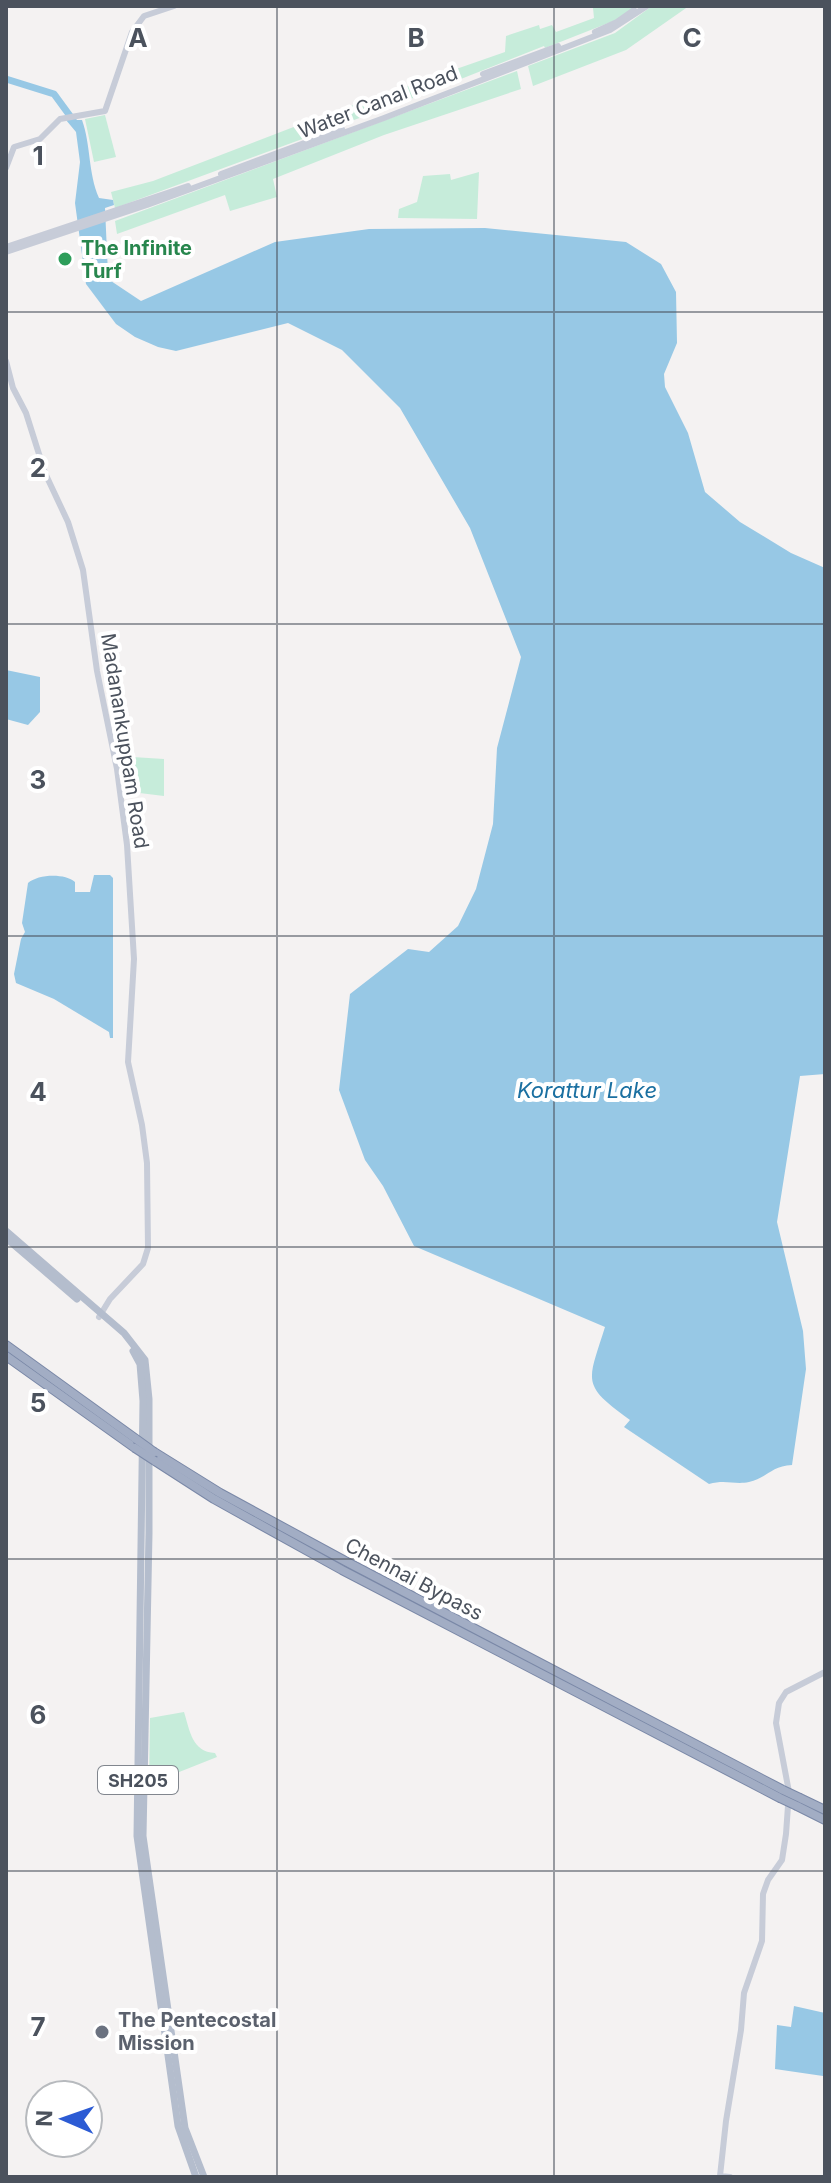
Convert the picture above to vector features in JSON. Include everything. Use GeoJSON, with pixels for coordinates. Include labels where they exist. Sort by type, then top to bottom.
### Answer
{"type":"FeatureCollection","features":[{"type":"Feature","properties":{"kind":"highway","name":"Chennai Bypass"},"geometry":{"type":"LineString","coordinates":[[6,1345],[136,1444]]}},
{"type":"Feature","properties":{"kind":"highway","name":"Chennai Bypass"},"geometry":{"type":"LineString","coordinates":[[6,1356],[155,1457],[798,1802],[825,1820]]}},
{"type":"Feature","properties":{"kind":"highway","name":"Chennai Bypass"},"geometry":{"type":"LineString","coordinates":[[798,1802],[825,1810]]}},
{"type":"Feature","properties":{"kind":"main road"},"geometry":{"type":"LineString","coordinates":[[6,168],[14,147],[40,139],[56,121],[64,117],[103,112],[109,106],[132,32],[144,16],[174,6]]}},
{"type":"Feature","properties":{"kind":"main road","name":"Water Canal Road"},"geometry":{"type":"LineString","coordinates":[[114,214],[384,118],[558,48],[617,22],[640,6]]}},
{"type":"Feature","properties":{"kind":"main road","name":"Water Canal Road"},"geometry":{"type":"LineString","coordinates":[[114,214],[610,30],[647,6]]}},
{"type":"Feature","properties":{"kind":"main road"},"geometry":{"type":"LineString","coordinates":[[6,250],[114,214]]}},
{"type":"Feature","properties":{"kind":"main road","name":"Madanankuppam Road"},"geometry":{"type":"LineString","coordinates":[[6,361],[13,388],[26,413],[45,473],[68,522],[83,570],[127,845],[134,959],[128,1062],[146,1148],[150,1219],[148,1248],[143,1264],[110,1299],[100,1316]]}},
{"type":"Feature","properties":{"kind":"main road"},"geometry":{"type":"LineString","coordinates":[[6,1231],[128,1343],[140,1364],[144,1583]]}},
{"type":"Feature","properties":{"kind":"main road"},"geometry":{"type":"LineString","coordinates":[[6,1238],[62,1282]]}},
{"type":"Feature","properties":{"kind":"main road"},"geometry":{"type":"LineString","coordinates":[[100,1316],[124,1333],[145,1360],[149,1399],[148,1543],[144,1583]]}},
{"type":"Feature","properties":{"kind":"main road","name":"SH205"},"geometry":{"type":"LineString","coordinates":[[144,1583],[137,1836],[178,2126],[196,2177]]}},
{"type":"Feature","properties":{"kind":"main road","name":"SH205"},"geometry":{"type":"LineString","coordinates":[[144,1583],[143,1836],[182,2113],[204,2177]]}},
{"type":"Feature","properties":{"kind":"main road"},"geometry":{"type":"LineString","coordinates":[[730,2176],[720,2176],[744,1993],[762,1941],[763,1894],[768,1880],[782,1860],[789,1792],[776,1723],[779,1703],[786,1692],[825,1672]]}},
{"type":"Feature","properties":{"kind":"green space"},"geometry":{"type":"Polygon","coordinates":[[[636,6],[616,20],[545,48],[115,208],[111,192],[153,181],[330,113],[505,52],[506,36],[539,25],[540,29],[552,25],[556,32],[594,18],[593,8],[636,6]]]}},
{"type":"Feature","properties":{"kind":"green space"},"geometry":{"type":"Polygon","coordinates":[[[652,6],[689,6],[626,50],[533,86],[528,66],[615,33],[652,6]]]}},
{"type":"Feature","properties":{"kind":"green space"},"geometry":{"type":"Polygon","coordinates":[[[517,71],[521,89],[384,135],[273,179],[277,197],[230,211],[225,195],[117,234],[115,221],[517,71]]]}},
{"type":"Feature","properties":{"kind":"green space"},"geometry":{"type":"Polygon","coordinates":[[[105,115],[116,157],[94,162],[85,119],[105,115]]]}},
{"type":"Feature","properties":{"kind":"green space"},"geometry":{"type":"Polygon","coordinates":[[[479,172],[477,219],[398,218],[399,209],[417,202],[423,176],[450,174],[451,180],[479,172]]]}},
{"type":"Feature","properties":{"kind":"green space"},"geometry":{"type":"Polygon","coordinates":[[[117,756],[164,759],[164,796],[123,791],[117,756]]]}},
{"type":"Feature","properties":{"kind":"green space"},"geometry":{"type":"Polygon","coordinates":[[[184,1712],[197,1745],[215,1753],[217,1757],[149,1784],[150,1718],[184,1712]]]}},
{"type":"Feature","properties":{"kind":"water","name":"Korattur Lake"},"geometry":{"type":"Polygon","coordinates":[[[66,120],[82,120],[99,198],[113,200],[114,205],[105,208],[108,274],[111,281],[141,301],[275,242],[369,229],[485,228],[626,242],[661,264],[676,292],[677,343],[664,374],[665,387],[688,433],[705,492],[740,522],[791,553],[825,568],[825,1074],[800,1076],[777,1222],[803,1331],[806,1369],[792,1465],[749,1482],[709,1484],[624,1427],[630,1420],[603,1398],[592,1381],[605,1327],[414,1246],[383,1186],[365,1160],[339,1090],[350,994],[408,949],[429,952],[458,926],[476,889],[493,824],[497,748],[521,657],[470,528],[400,408],[342,350],[288,323],[176,351],[135,337],[116,324],[86,284],[75,203],[80,162],[76,132],[66,120]]]}},
{"type":"Feature","properties":{"kind":"water"},"geometry":{"type":"Polygon","coordinates":[[[6,670],[40,677],[40,712],[28,725],[6,719],[6,670]]]}},
{"type":"Feature","properties":{"kind":"water"},"geometry":{"type":"Polygon","coordinates":[[[94,875],[110,875],[113,878],[113,1038],[110,1038],[109,1032],[54,999],[16,983],[14,974],[25,932],[22,923],[28,883],[45,876],[58,876],[75,882],[75,892],[90,892],[94,875]]]}},
{"type":"Feature","properties":{"kind":"water"},"geometry":{"type":"Polygon","coordinates":[[[794,2006],[825,2013],[823,2076],[775,2069],[777,2025],[791,2027],[794,2006]]]}},
{"type":"Feature","properties":{"kind":"waterway"},"geometry":{"type":"LineString","coordinates":[[6,79],[54,94],[73,120]]}},
{"type":"Feature","properties":{"kind":"place","name":"The Infinite Turf"},"geometry":{"type":"Point","coordinates":[65,259]}},
{"type":"Feature","properties":{"kind":"place","name":"The Pentecostal Mission"},"geometry":{"type":"Point","coordinates":[102,2032]}}]}
